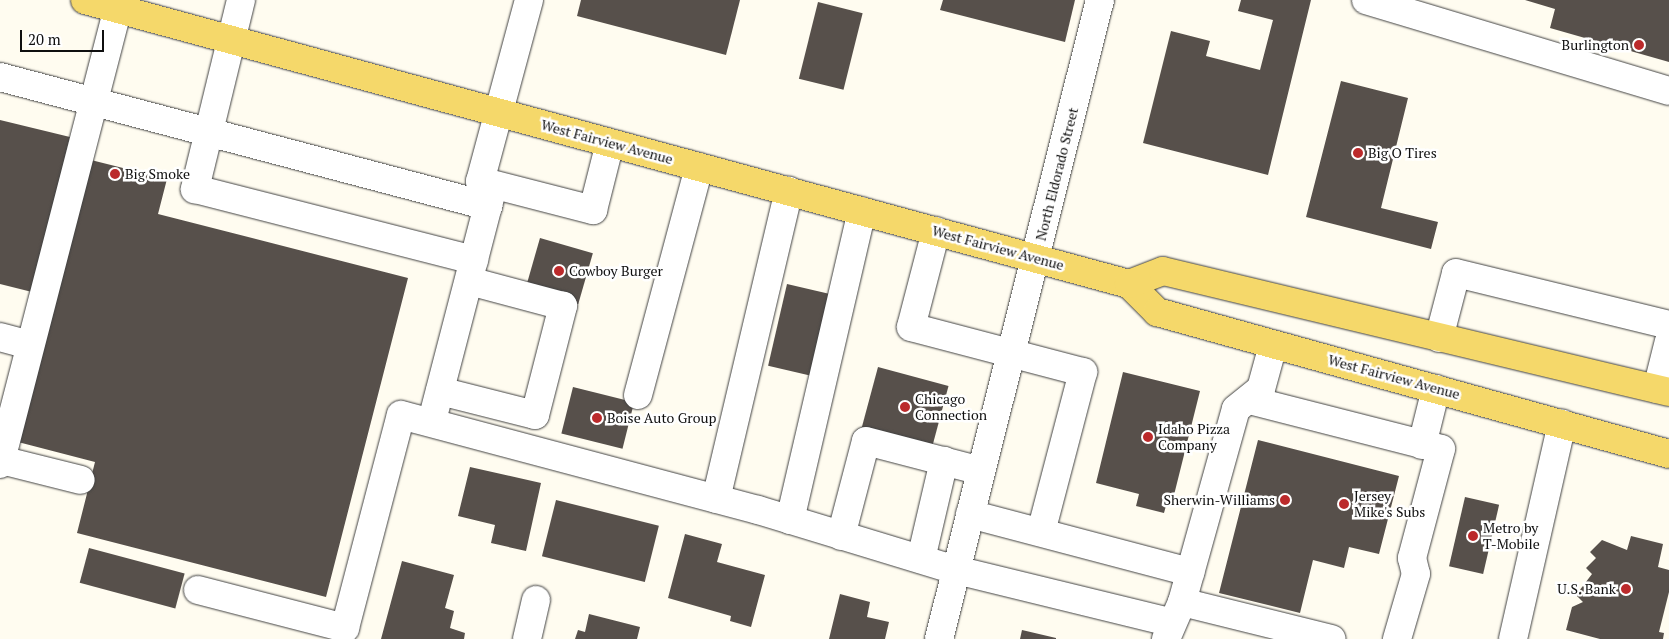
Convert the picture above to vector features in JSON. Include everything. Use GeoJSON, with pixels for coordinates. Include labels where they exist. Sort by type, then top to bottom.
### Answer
{"type":"FeatureCollection","features":[{"type":"Feature","properties":{"kind":"main road","name":"West Fairview Avenue"},"geometry":{"type":"LineString","coordinates":[[85,0],[1129,284],[1157,312],[1669,454]]}},
{"type":"Feature","properties":{"kind":"main road"},"geometry":{"type":"LineString","coordinates":[[1129,284],[1163,271],[1663,391]]}},
{"type":"Feature","properties":{"kind":"street"},"geometry":{"type":"LineString","coordinates":[[241,0],[195,189],[471,271],[562,306],[535,415],[440,391]]}},
{"type":"Feature","properties":{"kind":"street"},"geometry":{"type":"LineString","coordinates":[[491,195],[480,181],[529,0]]}},
{"type":"Feature","properties":{"kind":"street","name":"North Eldorado Street"},"geometry":{"type":"LineString","coordinates":[[939,639],[980,471],[1013,354],[1100,0]]}},
{"type":"Feature","properties":{"kind":"street"},"geometry":{"type":"LineString","coordinates":[[1366,0],[1669,91]]}},
{"type":"Feature","properties":{"kind":"street"},"geometry":{"type":"LineString","coordinates":[[81,480],[1,462],[5,424],[30,345],[118,9]]}},
{"type":"Feature","properties":{"kind":"street"},"geometry":{"type":"LineString","coordinates":[[0,78],[209,132],[491,195],[593,210],[610,143]]}},
{"type":"Feature","properties":{"kind":"street"},"geometry":{"type":"LineString","coordinates":[[638,395],[699,167]]}},
{"type":"Feature","properties":{"kind":"street"},"geometry":{"type":"LineString","coordinates":[[716,499],[789,191]]}},
{"type":"Feature","properties":{"kind":"street"},"geometry":{"type":"LineString","coordinates":[[432,423],[491,195]]}},
{"type":"Feature","properties":{"kind":"street"},"geometry":{"type":"LineString","coordinates":[[790,520],[862,211]]}},
{"type":"Feature","properties":{"kind":"street"},"geometry":{"type":"LineString","coordinates":[[936,231],[911,328],[1083,372],[1041,532]]}},
{"type":"Feature","properties":{"kind":"street"},"geometry":{"type":"LineString","coordinates":[[1439,338],[1456,272],[1669,325]]}},
{"type":"Feature","properties":{"kind":"street"},"geometry":{"type":"LineString","coordinates":[[0,337],[30,345]]}},
{"type":"Feature","properties":{"kind":"street"},"geometry":{"type":"LineString","coordinates":[[1663,391],[1669,341]]}},
{"type":"Feature","properties":{"kind":"street"},"geometry":{"type":"LineString","coordinates":[[1172,621],[1190,572],[1236,409],[1261,389],[1274,345]]}},
{"type":"Feature","properties":{"kind":"street"},"geometry":{"type":"LineString","coordinates":[[1422,445],[1436,388]]}},
{"type":"Feature","properties":{"kind":"street"},"geometry":{"type":"LineString","coordinates":[[1249,400],[1440,450],[1412,558],[1416,574],[1397,639]]}},
{"type":"Feature","properties":{"kind":"street"},"geometry":{"type":"LineString","coordinates":[[198,590],[345,628],[401,415],[716,499],[956,570],[1172,621],[1331,639]]}},
{"type":"Feature","properties":{"kind":"street"},"geometry":{"type":"LineString","coordinates":[[1513,639],[1562,423]]}},
{"type":"Feature","properties":{"kind":"street"},"geometry":{"type":"LineString","coordinates":[[841,536],[866,441],[980,471]]}},
{"type":"Feature","properties":{"kind":"street"},"geometry":{"type":"LineString","coordinates":[[921,559],[944,461]]}},
{"type":"Feature","properties":{"kind":"street"},"geometry":{"type":"LineString","coordinates":[[970,514],[1190,572]]}},
{"type":"Feature","properties":{"kind":"street"},"geometry":{"type":"LineString","coordinates":[[527,639],[536,600]]}},
{"type":"Feature","properties":{"kind":"building"},"geometry":{"type":"Polygon","coordinates":[[[581,0],[740,0],[726,55],[577,16],[581,0]]]}},
{"type":"Feature","properties":{"kind":"building"},"geometry":{"type":"Polygon","coordinates":[[[943,0],[1075,0],[1065,42],[940,10],[943,0]]]}},
{"type":"Feature","properties":{"kind":"building"},"geometry":{"type":"Polygon","coordinates":[[[1241,0],[1311,0],[1268,175],[1143,143],[1171,31],[1210,41],[1206,56],[1260,70],[1273,20],[1238,11],[1241,0]]]}},
{"type":"Feature","properties":{"kind":"building","name":"Burlington"},"geometry":{"type":"Polygon","coordinates":[[[1525,0],[1669,0],[1669,62],[1550,28],[1555,9],[1525,0]]]}},
{"type":"Feature","properties":{"kind":"building"},"geometry":{"type":"Polygon","coordinates":[[[818,2],[863,13],[844,90],[799,79],[818,2]]]}},
{"type":"Feature","properties":{"kind":"building","name":"Big O Tires"},"geometry":{"type":"Polygon","coordinates":[[[1341,81],[1408,98],[1381,208],[1438,222],[1431,249],[1306,217],[1341,81]]]}},
{"type":"Feature","properties":{"kind":"building"},"geometry":{"type":"Polygon","coordinates":[[[0,120],[70,137],[32,292],[0,284],[0,120]]]}},
{"type":"Feature","properties":{"kind":"building"},"geometry":{"type":"Polygon","coordinates":[[[91,160],[167,179],[158,214],[408,278],[326,597],[77,533],[95,462],[18,442],[91,160]]]}},
{"type":"Feature","properties":{"kind":"building","name":"Cowboy Burger"},"geometry":{"type":"Polygon","coordinates":[[[540,238],[593,253],[578,304],[525,289],[540,238]]]}},
{"type":"Feature","properties":{"kind":"building"},"geometry":{"type":"Polygon","coordinates":[[[787,284],[830,294],[811,376],[768,366],[787,284]]]}},
{"type":"Feature","properties":{"kind":"building","name":"Chicago Connection"},"geometry":{"type":"Polygon","coordinates":[[[878,367],[949,386],[932,447],[862,428],[878,367]]]}},
{"type":"Feature","properties":{"kind":"building","name":"Idaho Pizza Company"},"geometry":{"type":"Polygon","coordinates":[[[1123,372],[1200,391],[1172,503],[1167,502],[1164,513],[1136,506],[1139,494],[1096,483],[1123,372]]]}},
{"type":"Feature","properties":{"kind":"building","name":"Boise Auto Group"},"geometry":{"type":"Polygon","coordinates":[[[573,387],[634,402],[623,449],[561,434],[573,387]]]}},
{"type":"Feature","properties":{"kind":"building"},"geometry":{"type":"Polygon","coordinates":[[[1258,440],[1399,476],[1379,554],[1349,547],[1344,568],[1313,560],[1300,613],[1219,593],[1258,440]]]}},
{"type":"Feature","properties":{"kind":"building"},"geometry":{"type":"Polygon","coordinates":[[[470,467],[541,483],[526,551],[491,543],[495,525],[458,516],[470,467]]]}},
{"type":"Feature","properties":{"kind":"building","name":"Metro by T-Mobile"},"geometry":{"type":"Polygon","coordinates":[[[1465,497],[1499,505],[1483,574],[1449,566],[1465,497]]]}},
{"type":"Feature","properties":{"kind":"building"},"geometry":{"type":"Polygon","coordinates":[[[556,500],[659,526],[645,582],[542,556],[556,500]]]}},
{"type":"Feature","properties":{"kind":"building"},"geometry":{"type":"Polygon","coordinates":[[[685,534],[722,544],[717,562],[765,575],[751,627],[730,621],[731,616],[668,598],[685,534]]]}},
{"type":"Feature","properties":{"kind":"building","name":"U.S. Bank"},"geometry":{"type":"Polygon","coordinates":[[[1631,536],[1663,544],[1658,567],[1669,570],[1669,592],[1659,632],[1664,633],[1663,639],[1600,639],[1566,630],[1572,607],[1583,602],[1576,595],[1592,574],[1586,568],[1596,558],[1590,552],[1602,540],[1627,550],[1631,536]]]}},
{"type":"Feature","properties":{"kind":"building"},"geometry":{"type":"Polygon","coordinates":[[[89,548],[185,574],[175,608],[80,583],[89,548]]]}},
{"type":"Feature","properties":{"kind":"building"},"geometry":{"type":"Polygon","coordinates":[[[402,561],[454,575],[445,608],[454,611],[450,628],[465,633],[464,639],[381,639],[402,561]]]}},
{"type":"Feature","properties":{"kind":"building"},"geometry":{"type":"Polygon","coordinates":[[[840,594],[870,602],[867,617],[889,622],[885,639],[829,639],[840,594]]]}},
{"type":"Feature","properties":{"kind":"building"},"geometry":{"type":"Polygon","coordinates":[[[589,614],[640,627],[637,639],[575,639],[578,630],[585,632],[589,614]]]}},
{"type":"Feature","properties":{"kind":"building"},"geometry":{"type":"Polygon","coordinates":[[[1022,630],[1056,638],[1056,639],[1020,639],[1022,630]]]}},
{"type":"Feature","properties":{"kind":"place","name":"Burlington"},"geometry":{"type":"Point","coordinates":[1639,45]}},
{"type":"Feature","properties":{"kind":"place","name":"Big O Tires"},"geometry":{"type":"Point","coordinates":[1358,153]}},
{"type":"Feature","properties":{"kind":"place","name":"Big Smoke"},"geometry":{"type":"Point","coordinates":[115,174]}},
{"type":"Feature","properties":{"kind":"place","name":"Cowboy Burger"},"geometry":{"type":"Point","coordinates":[559,271]}},
{"type":"Feature","properties":{"kind":"place","name":"Chicago Connection"},"geometry":{"type":"Point","coordinates":[905,407]}},
{"type":"Feature","properties":{"kind":"place","name":"Boise Auto Group"},"geometry":{"type":"Point","coordinates":[597,418]}},
{"type":"Feature","properties":{"kind":"place","name":"Idaho Pizza Company"},"geometry":{"type":"Point","coordinates":[1148,437]}},
{"type":"Feature","properties":{"kind":"place","name":"Sherwin-Williams"},"geometry":{"type":"Point","coordinates":[1285,500]}},
{"type":"Feature","properties":{"kind":"place","name":"Jersey Mike's Subs"},"geometry":{"type":"Point","coordinates":[1344,504]}},
{"type":"Feature","properties":{"kind":"place","name":"Metro by T-Mobile"},"geometry":{"type":"Point","coordinates":[1473,536]}},
{"type":"Feature","properties":{"kind":"place","name":"U.S. Bank"},"geometry":{"type":"Point","coordinates":[1626,589]}}]}
